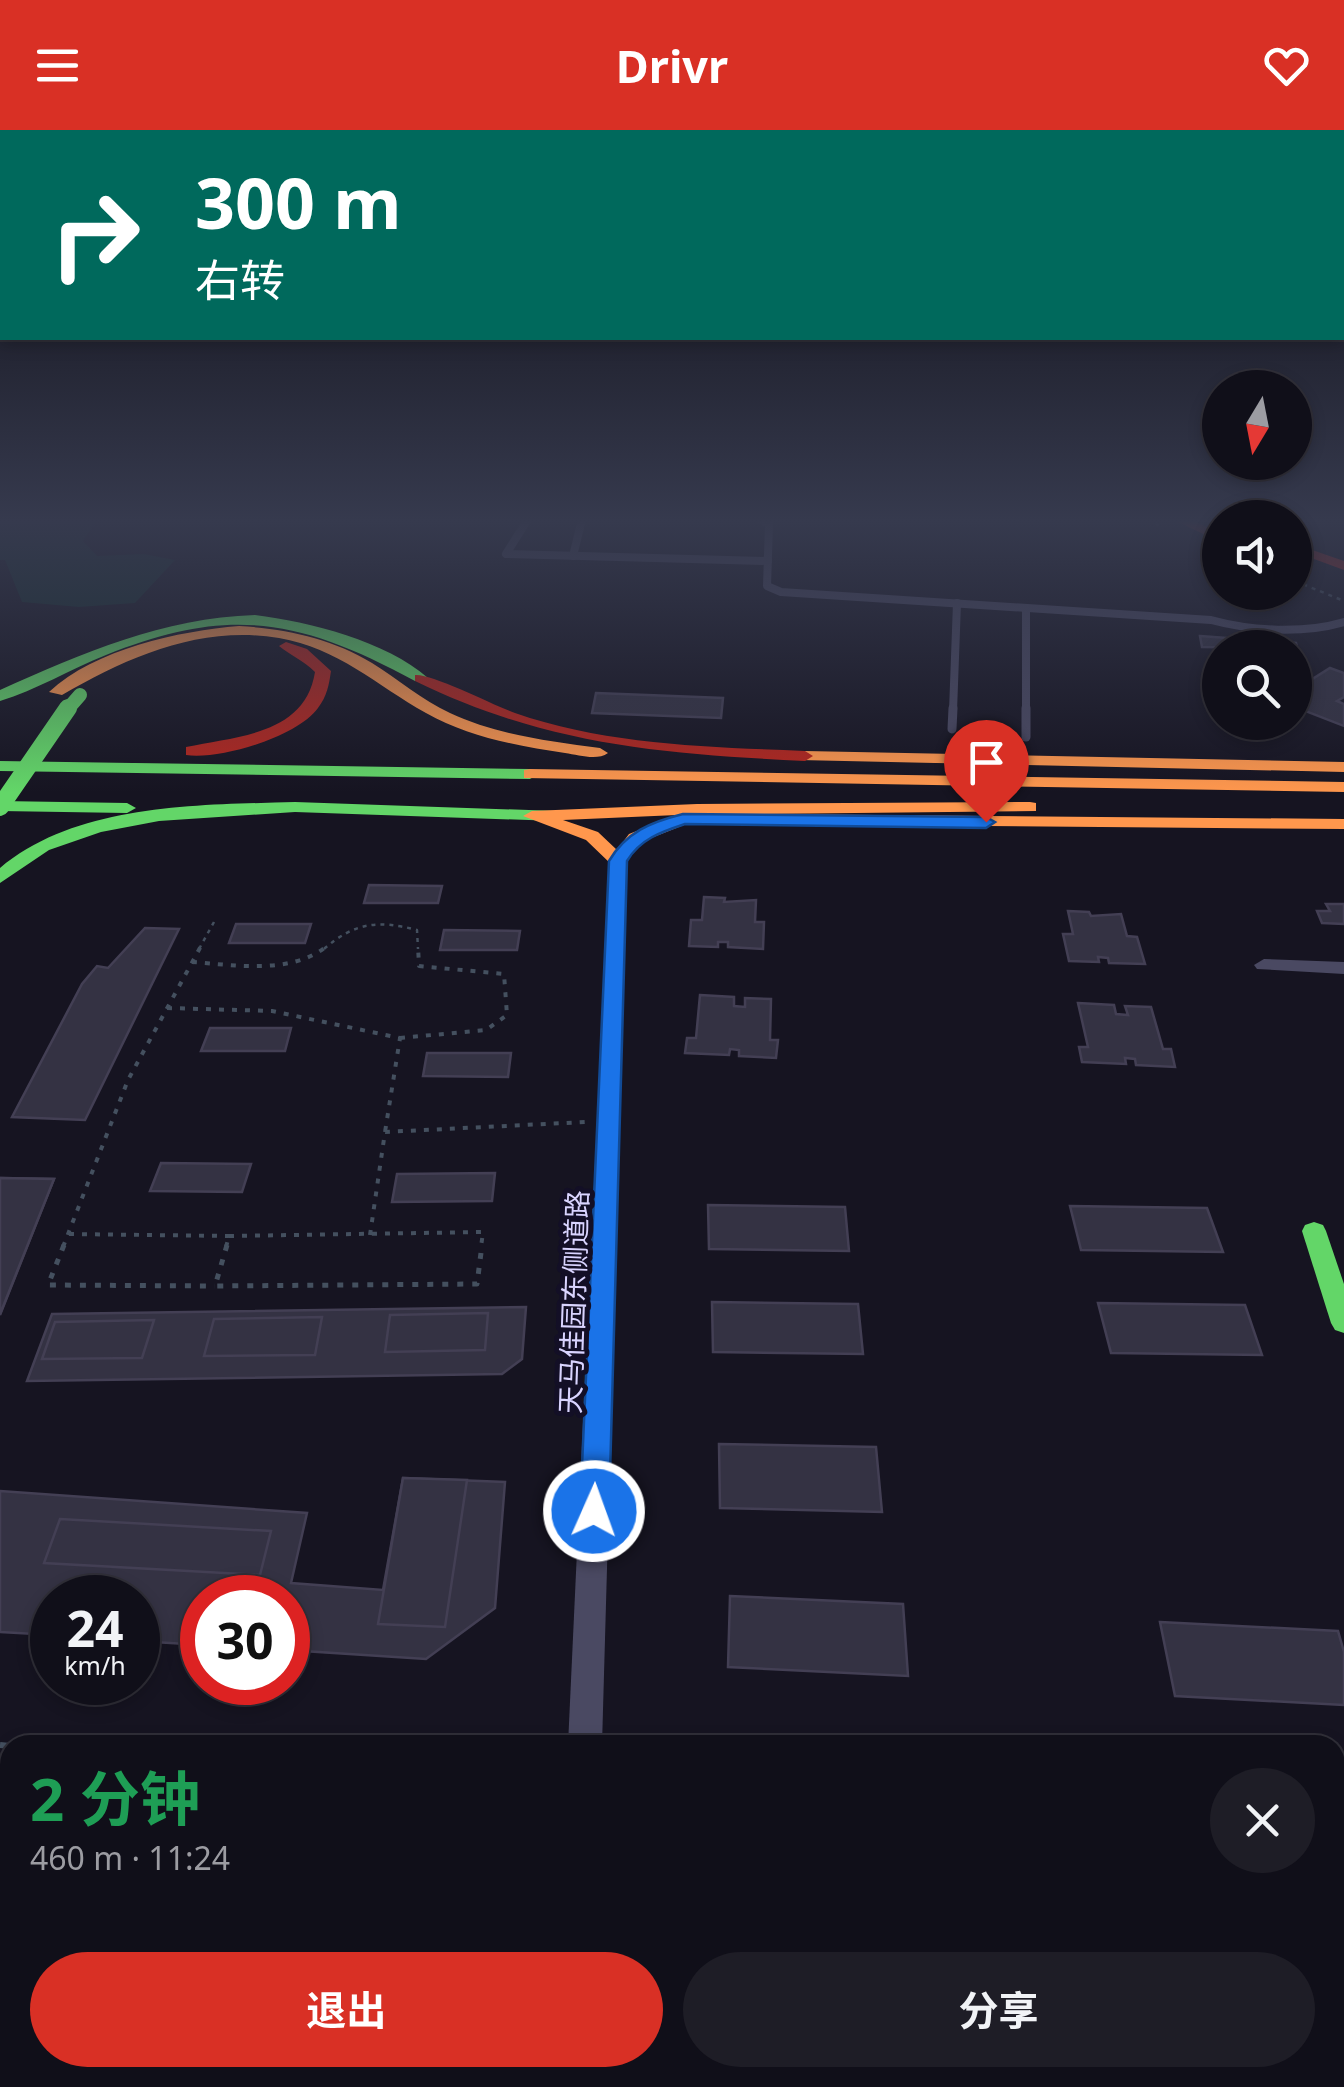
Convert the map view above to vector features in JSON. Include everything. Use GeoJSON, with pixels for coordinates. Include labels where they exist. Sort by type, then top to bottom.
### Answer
{"type":"FeatureCollection","features":[{"type":"Feature","properties":{"kind":"main road"},"geometry":{"type":"LineString","coordinates":[[0,696],[91,651],[148,632],[219,622],[301,622],[341,637],[477,710],[546,730],[632,745],[771,755]]}},
{"type":"Feature","properties":{"kind":"main road"},"geometry":{"type":"LineString","coordinates":[[0,766],[31,723],[69,694],[96,664],[168,637],[223,630],[281,633],[354,659],[444,716],[544,746],[716,766],[859,792],[913,822],[1344,824]]}},
{"type":"Feature","properties":{"kind":"main road"},"geometry":{"type":"LineString","coordinates":[[0,753],[151,754],[242,742],[282,728],[313,708],[325,679],[319,665],[288,647],[224,640],[178,646],[137,660],[69,694],[55,723],[0,807]]}},
{"type":"Feature","properties":{"kind":"main road"},"geometry":{"type":"LineString","coordinates":[[612,755],[1344,767]]}},
{"type":"Feature","properties":{"kind":"main road"},"geometry":{"type":"LineString","coordinates":[[0,766],[1344,804]]}},
{"type":"Feature","properties":{"kind":"main road"},"geometry":{"type":"LineString","coordinates":[[532,816],[584,828],[608,846],[618,861],[636,838],[690,814],[859,792],[923,778],[1344,787]]}},
{"type":"Feature","properties":{"kind":"main road"},"geometry":{"type":"LineString","coordinates":[[0,785],[859,792]]}},
{"type":"Feature","properties":{"kind":"main road"},"geometry":{"type":"LineString","coordinates":[[0,807],[532,816],[1344,804]]}},
{"type":"Feature","properties":{"kind":"main road"},"geometry":{"type":"LineString","coordinates":[[0,877],[34,850],[72,834],[114,823],[188,814],[326,810]]}},
{"type":"Feature","properties":{"kind":"main road"},"geometry":{"type":"LineString","coordinates":[[1314,1231],[1344,1324]]}},
{"type":"Feature","properties":{"kind":"street","name":"天马佳园东侧道路"},"geometry":{"type":"LineString","coordinates":[[586,1735],[618,861]]}},
{"type":"Feature","properties":{"kind":"street"},"geometry":{"type":"LineString","coordinates":[[1264,965],[1344,968]]}},
{"type":"Feature","properties":{"kind":"lane"},"geometry":{"type":"LineString","coordinates":[[952,730],[957,610]]}},
{"type":"Feature","properties":{"kind":"lane"},"geometry":{"type":"LineString","coordinates":[[1026,610],[1026,737]]}},
{"type":"Feature","properties":{"kind":"lane"},"geometry":{"type":"LineString","coordinates":[[1062,610],[1211,620],[1244,628],[1327,630],[1344,622]]}},
{"type":"Feature","properties":{"kind":"path"},"geometry":{"type":"LineString","coordinates":[[70,1234],[484,1232],[477,1284],[48,1285],[128,1080],[214,922]]}},
{"type":"Feature","properties":{"kind":"path"},"geometry":{"type":"LineString","coordinates":[[168,1008],[272,1011],[400,1038],[486,1030],[507,1015],[509,992],[504,974],[419,966],[417,930],[394,924],[366,923],[344,932],[323,952],[285,964],[192,962]]}},
{"type":"Feature","properties":{"kind":"path"},"geometry":{"type":"LineString","coordinates":[[370,1235],[400,1038]]}},
{"type":"Feature","properties":{"kind":"path"},"geometry":{"type":"LineString","coordinates":[[385,1132],[610,1121]]}},
{"type":"Feature","properties":{"kind":"path"},"geometry":{"type":"LineString","coordinates":[[215,1286],[229,1236]]}},
{"type":"Feature","properties":{"kind":"building"},"geometry":{"type":"Polygon","coordinates":[[[1330,668],[1344,673],[1344,697],[1337,701],[1344,704],[1344,726],[1312,714],[1312,679],[1330,668]]]}},
{"type":"Feature","properties":{"kind":"building"},"geometry":{"type":"Polygon","coordinates":[[[596,693],[723,698],[721,718],[592,713],[596,693]]]}},
{"type":"Feature","properties":{"kind":"building"},"geometry":{"type":"Polygon","coordinates":[[[369,885],[442,886],[438,903],[364,903],[369,885]]]}},
{"type":"Feature","properties":{"kind":"building"},"geometry":{"type":"Polygon","coordinates":[[[704,897],[725,898],[724,902],[756,900],[755,922],[764,922],[763,949],[728,947],[728,942],[718,942],[718,947],[689,946],[691,920],[702,920],[704,897]]]}},
{"type":"Feature","properties":{"kind":"building"},"geometry":{"type":"Polygon","coordinates":[[[1326,904],[1344,904],[1344,924],[1322,923],[1317,911],[1330,911],[1326,904]]]}},
{"type":"Feature","properties":{"kind":"building"},"geometry":{"type":"Polygon","coordinates":[[[1068,911],[1089,912],[1091,916],[1121,914],[1127,936],[1137,937],[1145,964],[1109,963],[1108,958],[1098,957],[1099,962],[1069,961],[1063,934],[1073,934],[1068,911]]]}},
{"type":"Feature","properties":{"kind":"building"},"geometry":{"type":"Polygon","coordinates":[[[236,924],[311,924],[305,943],[229,943],[236,924]]]}},
{"type":"Feature","properties":{"kind":"building"},"geometry":{"type":"Polygon","coordinates":[[[145,928],[179,929],[85,1120],[12,1117],[82,984],[97,966],[108,968],[145,928]]]}},
{"type":"Feature","properties":{"kind":"building"},"geometry":{"type":"Polygon","coordinates":[[[444,930],[520,931],[517,950],[440,950],[444,930]]]}},
{"type":"Feature","properties":{"kind":"building"},"geometry":{"type":"Polygon","coordinates":[[[700,995],[734,997],[734,1006],[745,1007],[745,998],[771,999],[770,1040],[778,1040],[776,1058],[739,1056],[739,1050],[730,1049],[729,1055],[685,1053],[687,1038],[696,1038],[700,995]]]}},
{"type":"Feature","properties":{"kind":"building"},"geometry":{"type":"Polygon","coordinates":[[[1078,1003],[1114,1005],[1116,1014],[1128,1015],[1125,1006],[1151,1007],[1163,1049],[1171,1049],[1175,1067],[1136,1065],[1135,1059],[1125,1058],[1126,1064],[1082,1062],[1079,1047],[1088,1047],[1078,1003]]]}},
{"type":"Feature","properties":{"kind":"building"},"geometry":{"type":"Polygon","coordinates":[[[210,1028],[291,1028],[285,1051],[201,1051],[210,1028]]]}},
{"type":"Feature","properties":{"kind":"building"},"geometry":{"type":"Polygon","coordinates":[[[427,1053],[511,1053],[508,1077],[423,1076],[427,1053]]]}},
{"type":"Feature","properties":{"kind":"building"},"geometry":{"type":"Polygon","coordinates":[[[161,1163],[251,1164],[242,1192],[150,1191],[161,1163]]]}},
{"type":"Feature","properties":{"kind":"building"},"geometry":{"type":"Polygon","coordinates":[[[495,1173],[492,1201],[392,1202],[397,1174],[495,1173]]]}},
{"type":"Feature","properties":{"kind":"building"},"geometry":{"type":"Polygon","coordinates":[[[0,1178],[54,1179],[0,1315],[0,1178]]]}},
{"type":"Feature","properties":{"kind":"building"},"geometry":{"type":"Polygon","coordinates":[[[0,1178],[54,1179],[0,1314],[0,1178]]]}},
{"type":"Feature","properties":{"kind":"building"},"geometry":{"type":"Polygon","coordinates":[[[708,1205],[845,1207],[849,1251],[709,1249],[708,1205]]]}},
{"type":"Feature","properties":{"kind":"building"},"geometry":{"type":"Polygon","coordinates":[[[1070,1206],[1207,1208],[1223,1252],[1081,1250],[1070,1206]]]}},
{"type":"Feature","properties":{"kind":"building"},"geometry":{"type":"Polygon","coordinates":[[[712,1302],[858,1304],[863,1354],[713,1352],[712,1302]]]}},
{"type":"Feature","properties":{"kind":"building"},"geometry":{"type":"Polygon","coordinates":[[[1098,1303],[1245,1305],[1262,1355],[1111,1353],[1098,1303]]]}},
{"type":"Feature","properties":{"kind":"building"},"geometry":{"type":"Polygon","coordinates":[[[526,1307],[522,1359],[502,1374],[27,1381],[52,1314],[526,1307]]]}},
{"type":"Feature","properties":{"kind":"building"},"geometry":{"type":"Polygon","coordinates":[[[488,1313],[485,1350],[385,1352],[390,1315],[488,1313]]]}},
{"type":"Feature","properties":{"kind":"building"},"geometry":{"type":"Polygon","coordinates":[[[322,1317],[315,1355],[204,1356],[214,1319],[322,1317]]]}},
{"type":"Feature","properties":{"kind":"building"},"geometry":{"type":"Polygon","coordinates":[[[154,1320],[142,1358],[42,1359],[55,1322],[154,1320]]]}},
{"type":"Feature","properties":{"kind":"building"},"geometry":{"type":"Polygon","coordinates":[[[719,1444],[876,1447],[882,1512],[720,1508],[719,1444]]]}},
{"type":"Feature","properties":{"kind":"building"},"geometry":{"type":"Polygon","coordinates":[[[403,1478],[505,1482],[495,1608],[426,1659],[310,1651],[310,1584],[383,1590],[403,1478]]]}},
{"type":"Feature","properties":{"kind":"building"},"geometry":{"type":"Polygon","coordinates":[[[403,1478],[467,1480],[445,1627],[378,1624],[403,1478]]]}},
{"type":"Feature","properties":{"kind":"building"},"geometry":{"type":"Polygon","coordinates":[[[0,1491],[307,1513],[293,1575],[180,1575],[180,1644],[160,1642],[160,1575],[30,1575],[30,1634],[0,1632],[0,1491]]]}},
{"type":"Feature","properties":{"kind":"building"},"geometry":{"type":"Polygon","coordinates":[[[60,1519],[271,1531],[260,1575],[44,1563],[60,1519]]]}},
{"type":"Feature","properties":{"kind":"building"},"geometry":{"type":"Polygon","coordinates":[[[730,1596],[903,1604],[908,1676],[728,1667],[730,1596]]]}},
{"type":"Feature","properties":{"kind":"building"},"geometry":{"type":"Polygon","coordinates":[[[1160,1622],[1338,1631],[1344,1652],[1344,1705],[1175,1696],[1160,1622]]]}},
{"type":"Feature","properties":{"kind":"traffic: fast"},"geometry":{"type":"LineString","coordinates":[[0,696],[142,637],[217,620],[255,619],[310,628],[359,646],[420,678]]}},
{"type":"Feature","properties":{"kind":"traffic: fast"},"geometry":{"type":"LineString","coordinates":[[0,807],[55,723],[80,695]]}},
{"type":"Feature","properties":{"kind":"traffic: fast"},"geometry":{"type":"LineString","coordinates":[[0,766],[530,774]]}},
{"type":"Feature","properties":{"kind":"traffic: fast"},"geometry":{"type":"LineString","coordinates":[[0,806],[127,808]]}},
{"type":"Feature","properties":{"kind":"traffic: fast"},"geometry":{"type":"LineString","coordinates":[[0,877],[43,846],[97,828],[159,816],[295,807],[557,816]]}},
{"type":"Feature","properties":{"kind":"traffic: fast"},"geometry":{"type":"LineString","coordinates":[[1314,1231],[1344,1323]]}},
{"type":"Feature","properties":{"kind":"traffic: slow"},"geometry":{"type":"LineString","coordinates":[[57,692],[127,655],[164,642],[201,634],[277,633],[315,642],[353,658],[420,703],[463,724],[520,740],[600,753]]}},
{"type":"Feature","properties":{"kind":"traffic: slow"},"geometry":{"type":"LineString","coordinates":[[805,756],[1344,767]]}},
{"type":"Feature","properties":{"kind":"traffic: slow"},"geometry":{"type":"LineString","coordinates":[[530,774],[1344,787]]}},
{"type":"Feature","properties":{"kind":"traffic: slow"},"geometry":{"type":"LineString","coordinates":[[532,816],[697,809],[1030,807]]}},
{"type":"Feature","properties":{"kind":"traffic: slow"},"geometry":{"type":"LineString","coordinates":[[537,817],[592,836],[618,861],[635,838],[683,819]]}},
{"type":"Feature","properties":{"kind":"traffic: slow"},"geometry":{"type":"LineString","coordinates":[[733,819],[1344,824]]}},
{"type":"Feature","properties":{"kind":"traffic: jam"},"geometry":{"type":"LineString","coordinates":[[192,751],[255,739],[295,721],[310,708],[320,692],[323,671],[302,652],[286,646]]}},
{"type":"Feature","properties":{"kind":"traffic: jam"},"geometry":{"type":"LineString","coordinates":[[420,678],[513,718],[560,731],[655,746],[805,756]]}},
{"type":"Feature","properties":{"kind":"route"},"geometry":{"type":"LineString","coordinates":[[594,1511],[618,861],[626,846],[648,830],[683,819],[986,822]]}}]}
